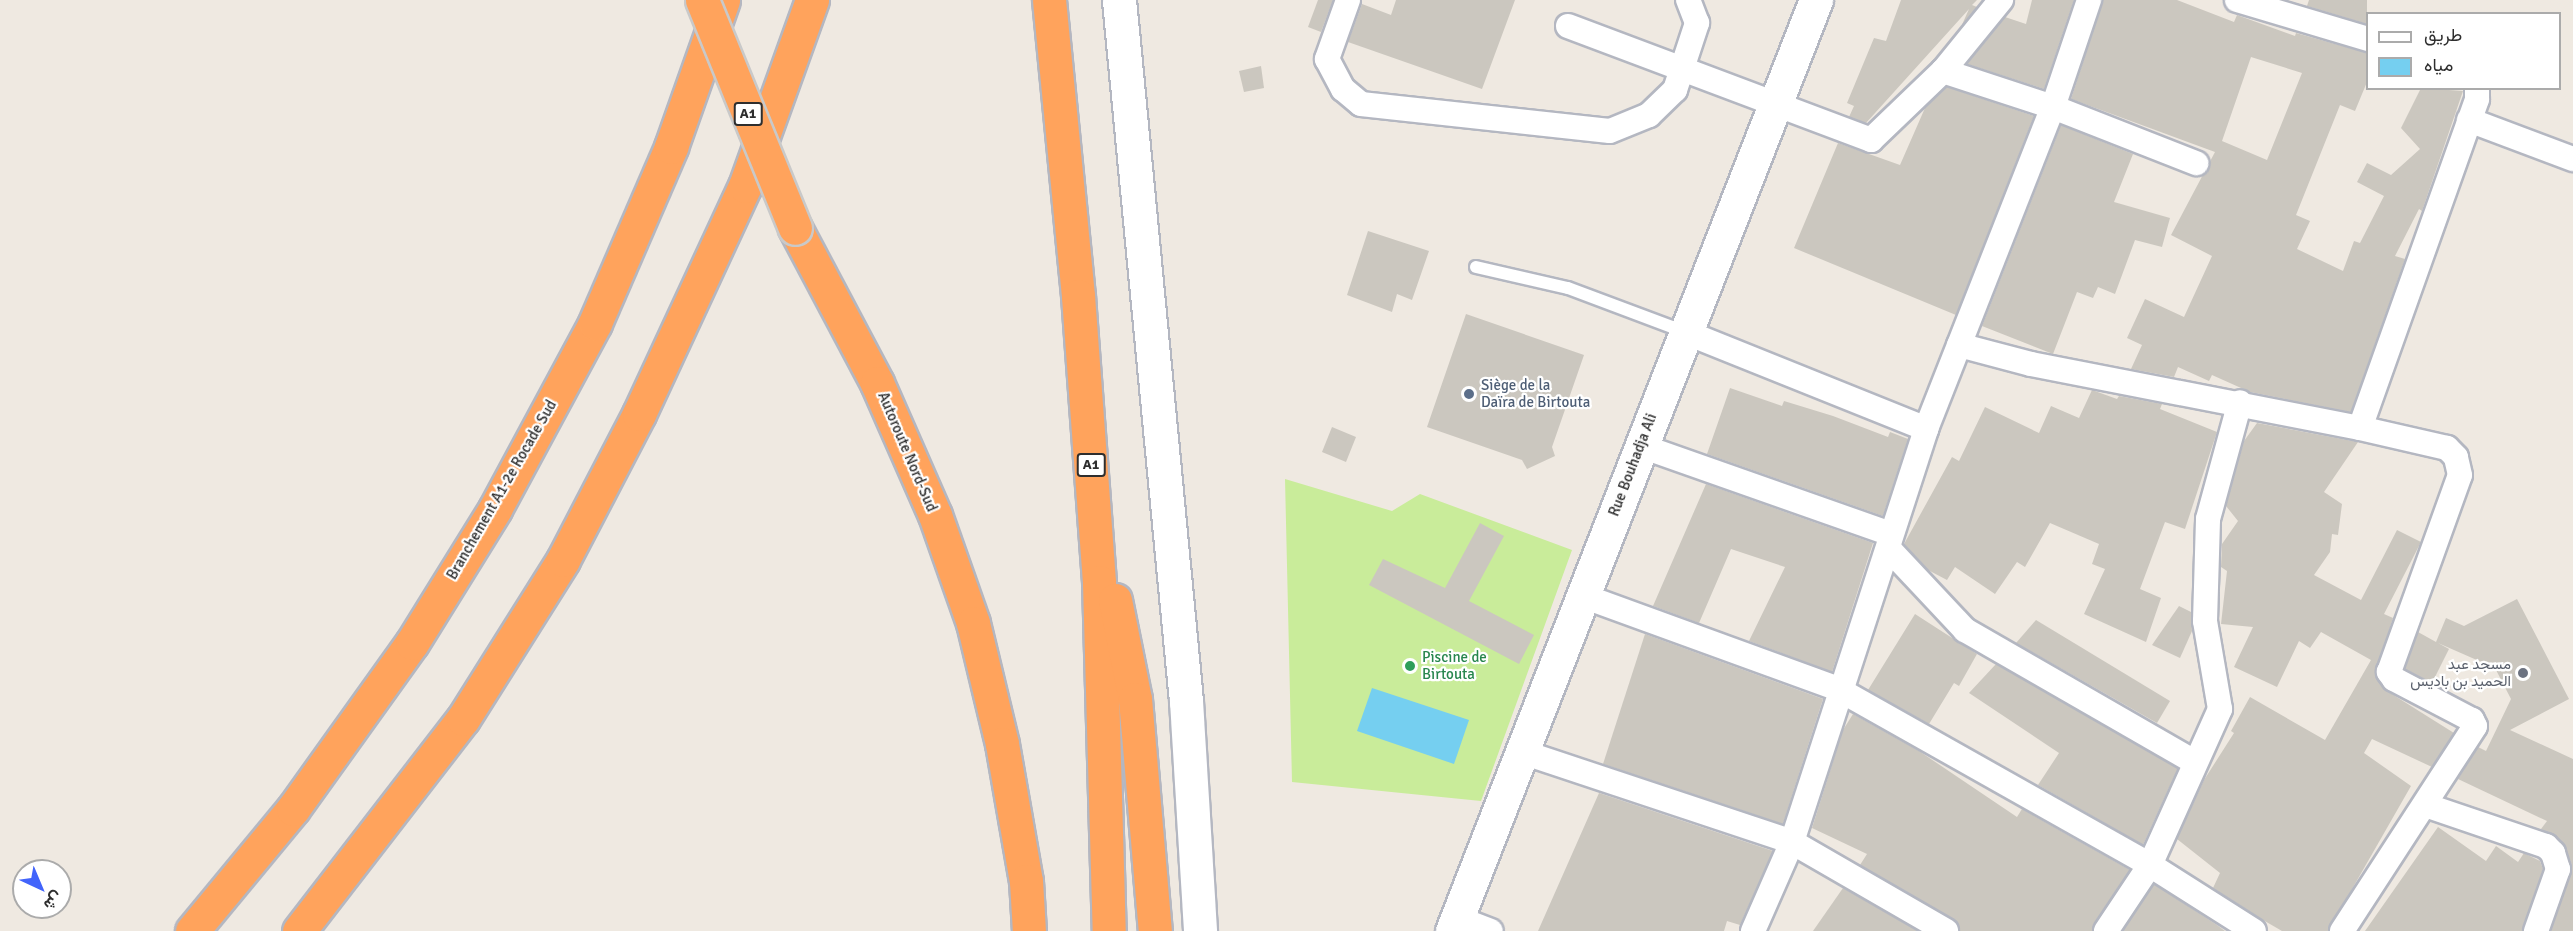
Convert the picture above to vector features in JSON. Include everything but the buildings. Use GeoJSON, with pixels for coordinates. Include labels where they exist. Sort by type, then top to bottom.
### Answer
{"type":"FeatureCollection","features":[{"type":"Feature","properties":{"kind":"highway","name":"Autoroute Nord-Sud"},"geometry":{"type":"LineString","coordinates":[[702,0],[795,228],[877,382],[935,515],[973,623],[1002,744],[1026,881],[1029,931]]}},
{"type":"Feature","properties":{"kind":"highway","name":"Branchement A1-2e Rocade Sud"},"geometry":{"type":"LineString","coordinates":[[192,931],[293,809],[412,643],[495,509],[596,323],[671,147],[723,0]]}},
{"type":"Feature","properties":{"kind":"highway"},"geometry":{"type":"LineString","coordinates":[[299,931],[463,719],[563,560],[639,414],[745,186],[812,0]]}},
{"type":"Feature","properties":{"kind":"highway","name":"A1"},"geometry":{"type":"LineString","coordinates":[[1049,0],[1092,478],[1099,582],[1109,931]]}},
{"type":"Feature","properties":{"kind":"highway"},"geometry":{"type":"LineString","coordinates":[[1092,478],[1135,699],[1155,931]]}},
{"type":"Feature","properties":{"kind":"main road"},"geometry":{"type":"LineString","coordinates":[[1119,0],[1205,924]]}},
{"type":"Feature","properties":{"kind":"main road","name":"Rue Bouhadja Ali"},"geometry":{"type":"LineString","coordinates":[[1455,924],[1520,751],[1816,0]]}},
{"type":"Feature","properties":{"kind":"street"},"geometry":{"type":"LineString","coordinates":[[1348,0],[1327,59],[1343,89],[1361,104],[1610,131],[1649,115],[1675,90],[1684,70],[1697,23],[1688,0]]}},
{"type":"Feature","properties":{"kind":"street"},"geometry":{"type":"LineString","coordinates":[[1568,26],[1871,140],[1943,71],[2001,0]]}},
{"type":"Feature","properties":{"kind":"street"},"geometry":{"type":"LineString","coordinates":[[1753,931],[1792,842],[1838,689],[1890,542],[1926,429],[2053,107],[2089,0]]}},
{"type":"Feature","properties":{"kind":"street"},"geometry":{"type":"LineString","coordinates":[[2237,0],[2366,39]]}},
{"type":"Feature","properties":{"kind":"street"},"geometry":{"type":"LineString","coordinates":[[1943,71],[2053,107],[2196,163]]}},
{"type":"Feature","properties":{"kind":"street"},"geometry":{"type":"LineString","coordinates":[[2360,428],[2469,120],[2476,90]]}},
{"type":"Feature","properties":{"kind":"street"},"geometry":{"type":"LineString","coordinates":[[2469,120],[2573,159]]}},
{"type":"Feature","properties":{"kind":"street"},"geometry":{"type":"LineString","coordinates":[[1685,332],[1926,429]]}},
{"type":"Feature","properties":{"kind":"street"},"geometry":{"type":"LineString","coordinates":[[1959,345],[2031,364],[2240,402],[2360,428],[2447,448],[2456,456],[2460,475],[2388,672],[2394,679],[2472,720],[2475,726],[2342,931]]}},
{"type":"Feature","properties":{"kind":"street"},"geometry":{"type":"LineString","coordinates":[[2106,931],[2150,865],[2220,709],[2205,621],[2208,519],[2240,402]]}},
{"type":"Feature","properties":{"kind":"street"},"geometry":{"type":"LineString","coordinates":[[1641,446],[1890,542],[1965,630],[2195,762]]}},
{"type":"Feature","properties":{"kind":"street"},"geometry":{"type":"LineString","coordinates":[[1583,596],[1838,689],[2150,865],[2254,931]]}},
{"type":"Feature","properties":{"kind":"street"},"geometry":{"type":"LineString","coordinates":[[1520,751],[1792,842],[1946,931]]}},
{"type":"Feature","properties":{"kind":"street"},"geometry":{"type":"LineString","coordinates":[[2425,805],[2546,846],[2553,853],[2558,869],[2536,931]]}},
{"type":"Feature","properties":{"kind":"street"},"geometry":{"type":"LineString","coordinates":[[1455,924],[1491,931]]}},
{"type":"Feature","properties":{"kind":"lane"},"geometry":{"type":"LineString","coordinates":[[1476,267],[1568,288],[1685,332]]}},
{"type":"Feature","properties":{"kind":"green space","name":"Piscine de Birtouta"},"geometry":{"type":"Polygon","coordinates":[[[1285,479],[1392,511],[1420,494],[1572,550],[1481,801],[1292,782],[1285,479]]]}},
{"type":"Feature","properties":{"kind":"water"},"geometry":{"type":"Polygon","coordinates":[[[1372,688],[1469,720],[1454,764],[1357,731],[1372,688]]]}},
{"type":"Feature","properties":{"kind":"place","name":"Siège de la Daïra de Birtouta"},"geometry":{"type":"Point","coordinates":[1469,394]}},
{"type":"Feature","properties":{"kind":"place","name":"Piscine de Birtouta"},"geometry":{"type":"Point","coordinates":[1410,666]}},
{"type":"Feature","properties":{"kind":"place","name":"مسجد عبد الحميد بن باديس"},"geometry":{"type":"Point","coordinates":[2523,673]}}]}
